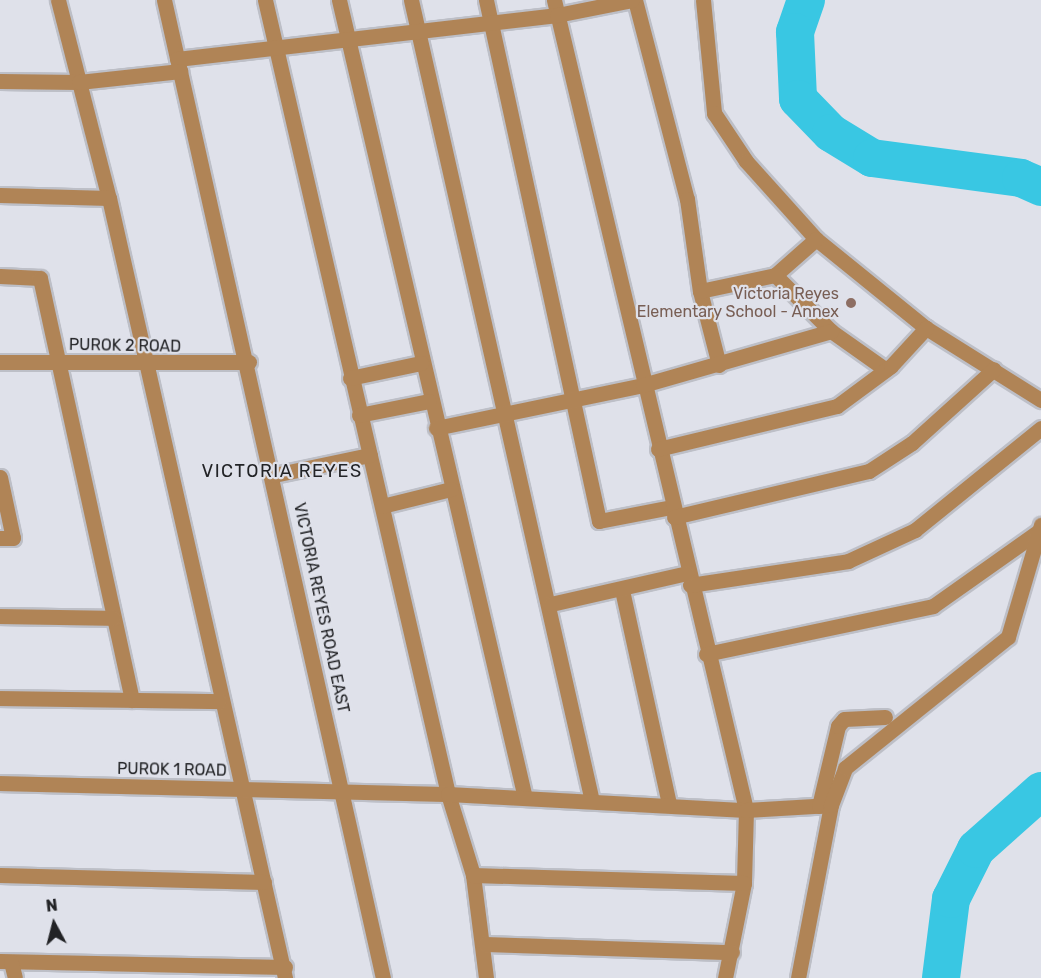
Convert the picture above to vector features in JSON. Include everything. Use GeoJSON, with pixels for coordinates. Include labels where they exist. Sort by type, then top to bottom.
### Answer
{"type":"FeatureCollection","features":[{"type":"Feature","properties":{"kind":"street"},"geometry":{"type":"LineString","coordinates":[[6,962],[285,973],[219,701],[109,198],[58,0]]}},
{"type":"Feature","properties":{"kind":"street","name":"VICTORIA REYES ROAD EAST"},"geometry":{"type":"LineString","coordinates":[[164,0],[249,362],[382,978]]}},
{"type":"Feature","properties":{"kind":"street"},"geometry":{"type":"LineString","coordinates":[[265,0],[350,378],[370,455],[448,794],[473,875],[485,944],[486,978]]}},
{"type":"Feature","properties":{"kind":"street"},"geometry":{"type":"LineString","coordinates":[[339,0],[429,401],[525,798]]}},
{"type":"Feature","properties":{"kind":"street"},"geometry":{"type":"LineString","coordinates":[[411,0],[551,604],[592,801]]}},
{"type":"Feature","properties":{"kind":"street"},"geometry":{"type":"LineString","coordinates":[[486,0],[599,521],[673,512],[869,471],[912,443],[994,369]]}},
{"type":"Feature","properties":{"kind":"street"},"geometry":{"type":"LineString","coordinates":[[0,81],[79,82],[276,48],[491,22],[555,7],[634,0],[687,199],[700,291],[719,365]]}},
{"type":"Feature","properties":{"kind":"street"},"geometry":{"type":"LineString","coordinates":[[703,0],[714,113],[746,161],[816,239],[926,328],[1041,400]]}},
{"type":"Feature","properties":{"kind":"street"},"geometry":{"type":"LineString","coordinates":[[555,7],[706,654],[746,810],[744,883],[725,978]]}},
{"type":"Feature","properties":{"kind":"street"},"geometry":{"type":"LineString","coordinates":[[0,195],[109,198]]}},
{"type":"Feature","properties":{"kind":"street"},"geometry":{"type":"LineString","coordinates":[[700,291],[776,274],[816,239]]}},
{"type":"Feature","properties":{"kind":"street"},"geometry":{"type":"LineString","coordinates":[[776,274],[831,331],[886,370]]}},
{"type":"Feature","properties":{"kind":"street"},"geometry":{"type":"LineString","coordinates":[[0,276],[40,278],[132,700]]}},
{"type":"Feature","properties":{"kind":"street"},"geometry":{"type":"LineString","coordinates":[[658,448],[814,415],[844,402],[886,370],[926,328]]}},
{"type":"Feature","properties":{"kind":"street"},"geometry":{"type":"LineString","coordinates":[[436,428],[643,385],[831,331]]}},
{"type":"Feature","properties":{"kind":"street","name":"PUROK 2 ROAD"},"geometry":{"type":"LineString","coordinates":[[0,362],[144,366],[249,362]]}},
{"type":"Feature","properties":{"kind":"street"},"geometry":{"type":"LineString","coordinates":[[350,378],[421,363]]}},
{"type":"Feature","properties":{"kind":"street"},"geometry":{"type":"LineString","coordinates":[[359,415],[429,401]]}},
{"type":"Feature","properties":{"kind":"street"},"geometry":{"type":"LineString","coordinates":[[551,604],[689,579],[848,561],[915,530],[1041,428]]}},
{"type":"Feature","properties":{"kind":"street"},"geometry":{"type":"LineString","coordinates":[[274,475],[370,455]]}},
{"type":"Feature","properties":{"kind":"street"},"geometry":{"type":"LineString","coordinates":[[0,477],[10,543]]}},
{"type":"Feature","properties":{"kind":"street"},"geometry":{"type":"LineString","coordinates":[[382,506],[451,489]]}},
{"type":"Feature","properties":{"kind":"street"},"geometry":{"type":"LineString","coordinates":[[706,654],[933,606],[1040,528]]}},
{"type":"Feature","properties":{"kind":"street"},"geometry":{"type":"LineString","coordinates":[[825,805],[845,768],[1008,637],[1040,528]]}},
{"type":"Feature","properties":{"kind":"street"},"geometry":{"type":"LineString","coordinates":[[622,590],[669,804]]}},
{"type":"Feature","properties":{"kind":"street"},"geometry":{"type":"LineString","coordinates":[[0,616],[114,618]]}},
{"type":"Feature","properties":{"kind":"street"},"geometry":{"type":"LineString","coordinates":[[0,698],[219,701]]}},
{"type":"Feature","properties":{"kind":"street"},"geometry":{"type":"LineString","coordinates":[[798,978],[838,726],[844,719],[885,717]]}},
{"type":"Feature","properties":{"kind":"street","name":"PUROK 1 ROAD"},"geometry":{"type":"LineString","coordinates":[[0,783],[448,794],[669,804],[746,810],[825,805]]}},
{"type":"Feature","properties":{"kind":"street"},"geometry":{"type":"LineString","coordinates":[[0,875],[264,882]]}},
{"type":"Feature","properties":{"kind":"street"},"geometry":{"type":"LineString","coordinates":[[473,875],[744,883]]}},
{"type":"Feature","properties":{"kind":"street"},"geometry":{"type":"LineString","coordinates":[[485,944],[732,952]]}},
{"type":"Feature","properties":{"kind":"street"},"geometry":{"type":"LineString","coordinates":[[6,962],[15,978]]}},
{"type":"Feature","properties":{"kind":"waterway"},"geometry":{"type":"LineString","coordinates":[[806,0],[795,32],[798,99],[831,133],[872,158],[1021,178],[1041,187]]}},
{"type":"Feature","properties":{"kind":"waterway"},"geometry":{"type":"LineString","coordinates":[[941,978],[951,899],[976,849],[1041,791]]}},
{"type":"Feature","properties":{"kind":"place","name":"Victoria Reyes Elementary School - Annex"},"geometry":{"type":"Point","coordinates":[851,303]}},
{"type":"Feature","properties":{"kind":"district","name":"VICTORIA REYES"},"geometry":{"type":"Point","coordinates":[282,471]}}]}
